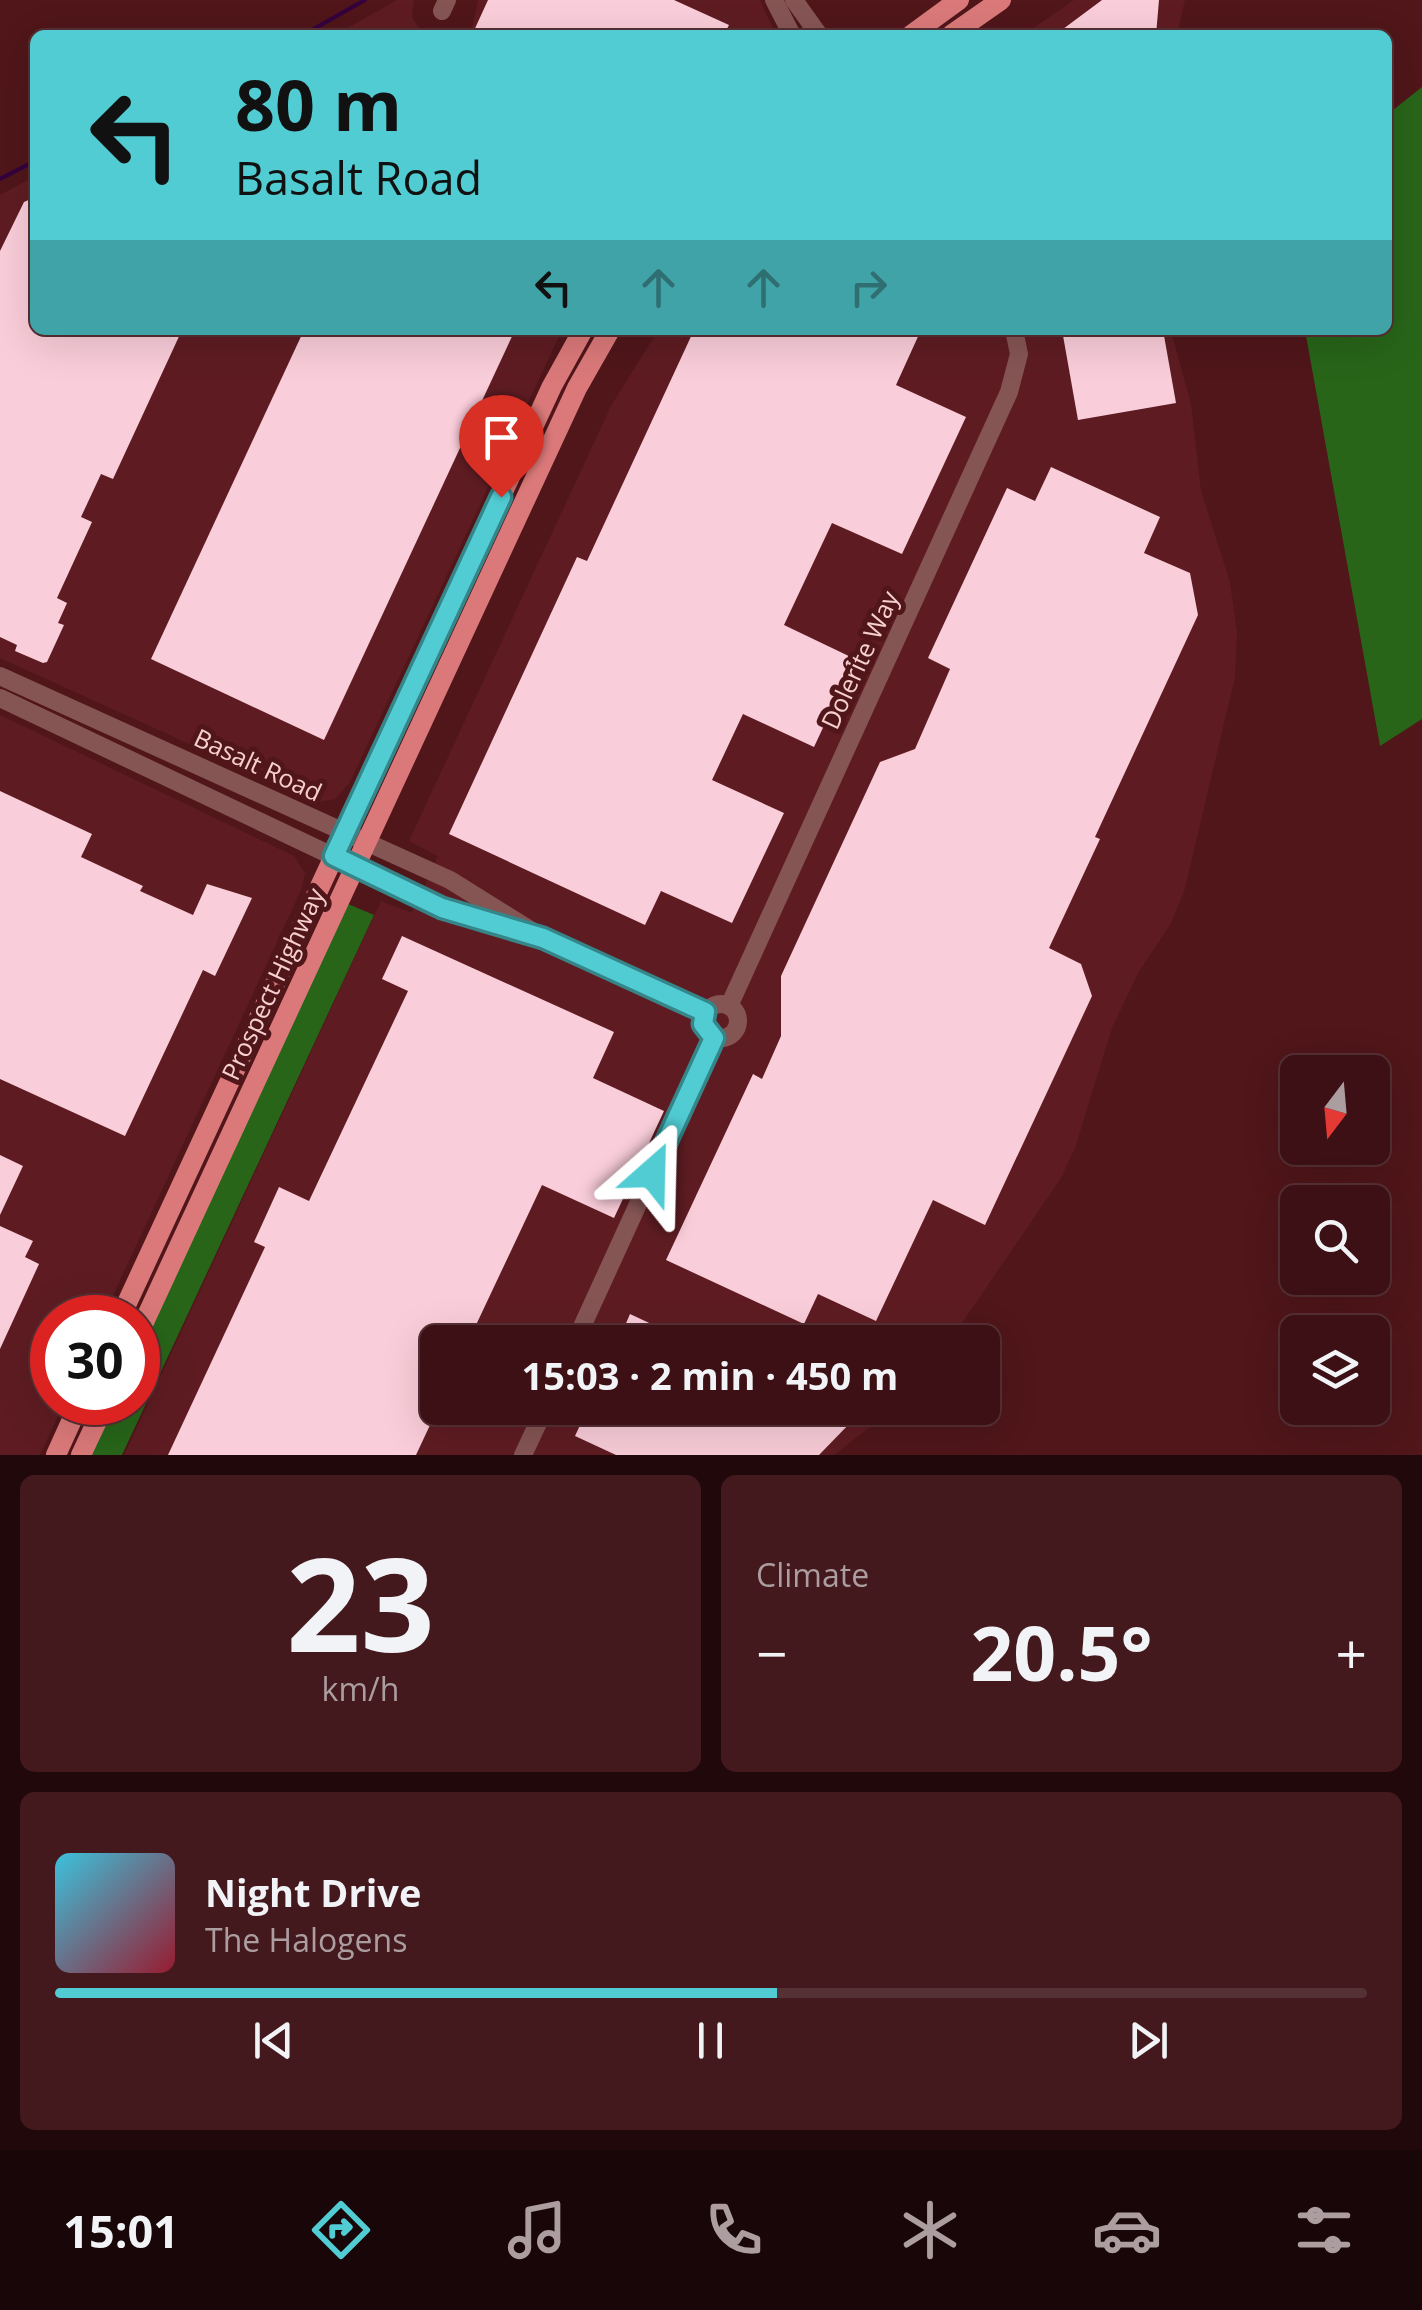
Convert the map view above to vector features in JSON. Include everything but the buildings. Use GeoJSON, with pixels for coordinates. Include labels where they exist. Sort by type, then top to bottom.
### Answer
{"type":"FeatureCollection","features":[{"type":"Feature","properties":{"kind":"main road"},"geometry":{"type":"LineString","coordinates":[[918,30],[959,0]]}},
{"type":"Feature","properties":{"kind":"main road"},"geometry":{"type":"LineString","coordinates":[[958,30],[1001,0]]}},
{"type":"Feature","properties":{"kind":"main road","name":"Prospect Highway"},"geometry":{"type":"LineString","coordinates":[[131,1295],[548,396],[580,335]]}},
{"type":"Feature","properties":{"kind":"main road","name":"Prospect Highway"},"geometry":{"type":"LineString","coordinates":[[156,1295],[577,388],[607,335]]}},
{"type":"Feature","properties":{"kind":"main road"},"geometry":{"type":"LineString","coordinates":[[56,1455],[70,1425]]}},
{"type":"Feature","properties":{"kind":"main road"},"geometry":{"type":"LineString","coordinates":[[81,1455],[95,1425]]}},
{"type":"Feature","properties":{"kind":"street"},"geometry":{"type":"LineString","coordinates":[[774,0],[789,30]]}},
{"type":"Feature","properties":{"kind":"street"},"geometry":{"type":"LineString","coordinates":[[794,0],[815,30]]}},
{"type":"Feature","properties":{"kind":"street","name":"Dolerite Way"},"geometry":{"type":"LineString","coordinates":[[729,1006],[1010,392],[1019,354],[1015,335]]}},
{"type":"Feature","properties":{"kind":"street","name":"Basalt Road"},"geometry":{"type":"LineString","coordinates":[[0,676],[450,880],[543,938],[705,1012]]}},
{"type":"Feature","properties":{"kind":"street","name":"Basalt Road"},"geometry":{"type":"LineString","coordinates":[[0,698],[442,908],[543,938]]}},
{"type":"Feature","properties":{"kind":"street"},"geometry":{"type":"LineString","coordinates":[[50,721],[59,703]]}},
{"type":"Feature","properties":{"kind":"street"},"geometry":{"type":"LineString","coordinates":[[718,1004],[729,1006],[738,1020],[735,1032],[726,1038],[714,1038],[703,1024],[705,1012],[718,1004]]}},
{"type":"Feature","properties":{"kind":"street"},"geometry":{"type":"LineString","coordinates":[[583,1325],[714,1038]]}},
{"type":"Feature","properties":{"kind":"street"},"geometry":{"type":"LineString","coordinates":[[523,1455],[537,1425]]}},
{"type":"Feature","properties":{"kind":"shaded area"},"geometry":{"type":"Polygon","coordinates":[[[397,0],[414,0],[412,17],[420,30],[344,30],[397,0]]]}},
{"type":"Feature","properties":{"kind":"shaded area"},"geometry":{"type":"Polygon","coordinates":[[[478,0],[760,0],[774,30],[469,30],[478,0]]]}},
{"type":"Feature","properties":{"kind":"shaded area"},"geometry":{"type":"Polygon","coordinates":[[[1074,0],[1185,0],[1178,30],[1030,30],[1074,0]]]}},
{"type":"Feature","properties":{"kind":"shaded area"},"geometry":{"type":"Polygon","coordinates":[[[30,179],[30,335],[560,335],[350,782],[335,799],[319,802],[306,797],[0,658],[0,195],[30,179]]]}},
{"type":"Feature","properties":{"kind":"shaded area"},"geometry":{"type":"Polygon","coordinates":[[[655,335],[1172,335],[1191,404],[1201,491],[1230,582],[1237,633],[1235,677],[1184,892],[1170,925],[1138,973],[1112,1028],[1075,1148],[1061,1178],[961,1325],[420,1325],[420,1425],[873,1425],[834,1455],[124,1455],[138,1425],[160,1425],[160,1377],[381,901],[412,913],[438,856],[409,841],[611,406],[655,335]]]}},
{"type":"Feature","properties":{"kind":"shaded area"},"geometry":{"type":"Polygon","coordinates":[[[0,715],[294,856],[305,873],[302,888],[113,1295],[30,1295],[30,1425],[54,1425],[40,1455],[0,1455],[0,715]]]}},
{"type":"Feature","properties":{"kind":"green space"},"geometry":{"type":"Polygon","coordinates":[[[1422,87],[1422,719],[1380,746],[1306,335],[1392,335],[1392,111],[1422,87]]]}},
{"type":"Feature","properties":{"kind":"green space"},"geometry":{"type":"Polygon","coordinates":[[[348,904],[374,915],[160,1374],[160,1309],[348,904]]]}},
{"type":"Feature","properties":{"kind":"green space"},"geometry":{"type":"Polygon","coordinates":[[[105,1425],[136,1425],[122,1455],[91,1455],[105,1425]]]}},
{"type":"Feature","properties":{"kind":"waterway"},"geometry":{"type":"LineString","coordinates":[[312,30],[365,0]]}},
{"type":"Feature","properties":{"kind":"waterway"},"geometry":{"type":"LineString","coordinates":[[0,179],[30,164]]}},
{"type":"Feature","properties":{"kind":"route"},"geometry":{"type":"LineString","coordinates":[[501,497],[334,856],[442,908],[543,938],[705,1012],[705,1030],[714,1038],[652,1173]]}}]}
